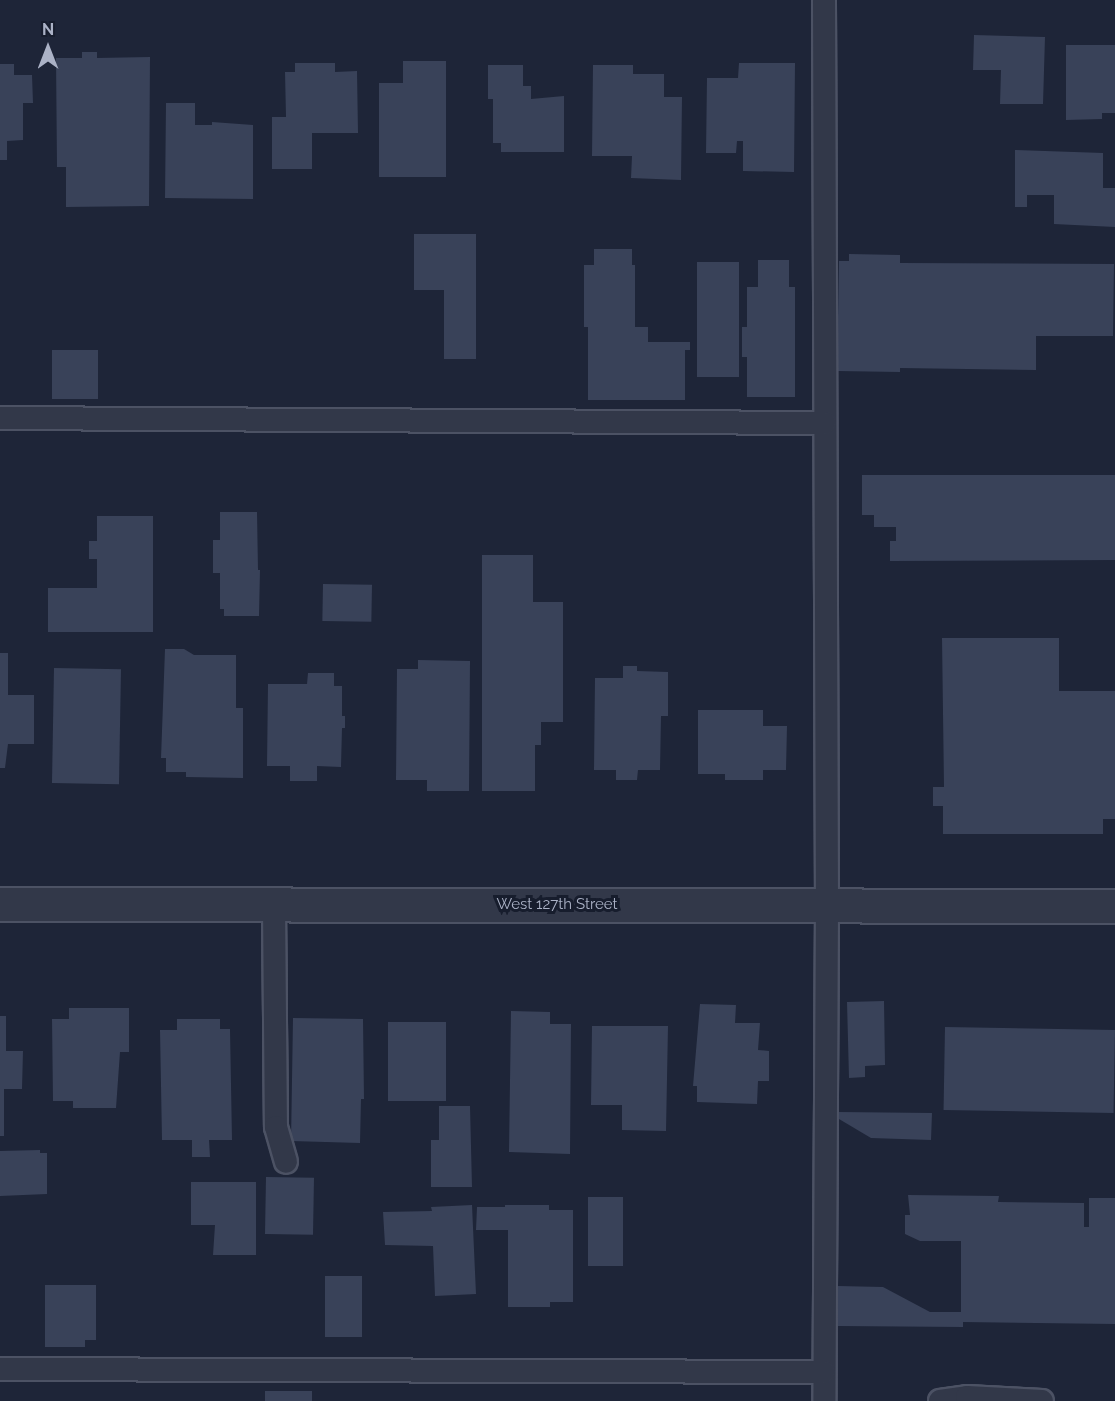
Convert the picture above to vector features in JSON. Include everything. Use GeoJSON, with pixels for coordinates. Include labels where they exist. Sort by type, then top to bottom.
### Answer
{"type":"FeatureCollection","features":[{"type":"Feature","properties":{"kind":"street","name":"West 127th Street"},"geometry":{"type":"LineString","coordinates":[[0,904],[1115,906]]}},
{"type":"Feature","properties":{"kind":"lane"},"geometry":{"type":"LineString","coordinates":[[824,0],[827,906],[824,1401]]}},
{"type":"Feature","properties":{"kind":"lane"},"geometry":{"type":"LineString","coordinates":[[0,418],[825,423]]}},
{"type":"Feature","properties":{"kind":"lane"},"geometry":{"type":"LineString","coordinates":[[274,905],[276,1127],[286,1162]]}},
{"type":"Feature","properties":{"kind":"lane"},"geometry":{"type":"LineString","coordinates":[[0,1369],[824,1372]]}},
{"type":"Feature","properties":{"kind":"lane"},"geometry":{"type":"LineString","coordinates":[[940,1401],[967,1397],[1042,1401]]}},
{"type":"Feature","properties":{"kind":"building"},"geometry":{"type":"Polygon","coordinates":[[[974,35],[1045,37],[1043,104],[1000,104],[1001,70],[973,70],[974,35]]]}},
{"type":"Feature","properties":{"kind":"building"},"geometry":{"type":"Polygon","coordinates":[[[1066,45],[1115,45],[1115,113],[1102,113],[1102,119],[1066,120],[1066,45]]]}},
{"type":"Feature","properties":{"kind":"building"},"geometry":{"type":"Polygon","coordinates":[[[82,52],[97,52],[97,58],[150,57],[149,206],[66,207],[66,167],[57,167],[56,58],[82,58],[82,52]]]}},
{"type":"Feature","properties":{"kind":"building"},"geometry":{"type":"Polygon","coordinates":[[[403,61],[446,61],[446,177],[379,177],[379,83],[403,83],[403,61]]]}},
{"type":"Feature","properties":{"kind":"building"},"geometry":{"type":"Polygon","coordinates":[[[295,63],[335,63],[335,72],[357,71],[358,133],[312,133],[312,169],[272,169],[272,117],[286,117],[285,72],[295,72],[295,63]]]}},
{"type":"Feature","properties":{"kind":"building"},"geometry":{"type":"Polygon","coordinates":[[[739,63],[795,63],[794,172],[743,171],[743,141],[737,141],[736,153],[706,153],[707,78],[738,78],[739,63]]]}},
{"type":"Feature","properties":{"kind":"building"},"geometry":{"type":"Polygon","coordinates":[[[0,64],[14,64],[14,75],[32,75],[33,103],[23,103],[23,140],[7,141],[7,160],[0,160],[0,64]]]}},
{"type":"Feature","properties":{"kind":"building"},"geometry":{"type":"Polygon","coordinates":[[[488,65],[523,65],[523,86],[531,86],[531,99],[564,96],[564,152],[501,152],[501,143],[493,143],[493,99],[488,99],[488,65]]]}},
{"type":"Feature","properties":{"kind":"building"},"geometry":{"type":"Polygon","coordinates":[[[593,65],[633,65],[633,74],[664,74],[664,97],[682,97],[681,180],[631,178],[632,156],[592,156],[593,65]]]}},
{"type":"Feature","properties":{"kind":"building"},"geometry":{"type":"Polygon","coordinates":[[[166,103],[195,103],[195,125],[212,125],[212,122],[253,125],[253,199],[165,198],[166,103]]]}},
{"type":"Feature","properties":{"kind":"building"},"geometry":{"type":"Polygon","coordinates":[[[1015,150],[1103,153],[1103,188],[1115,188],[1115,227],[1054,224],[1054,195],[1027,195],[1027,207],[1015,207],[1015,150]]]}},
{"type":"Feature","properties":{"kind":"building"},"geometry":{"type":"Polygon","coordinates":[[[414,234],[476,234],[476,359],[444,359],[444,290],[414,290],[414,234]]]}},
{"type":"Feature","properties":{"kind":"building"},"geometry":{"type":"Polygon","coordinates":[[[594,249],[632,249],[632,265],[635,265],[635,327],[648,327],[648,342],[690,342],[690,350],[685,350],[685,400],[588,400],[588,327],[584,327],[584,265],[594,265],[594,249]]]}},
{"type":"Feature","properties":{"kind":"building"},"geometry":{"type":"Polygon","coordinates":[[[849,254],[900,255],[900,263],[1114,264],[1113,336],[1036,336],[1036,370],[900,368],[900,372],[837,371],[839,261],[849,261],[849,254]]]}},
{"type":"Feature","properties":{"kind":"building"},"geometry":{"type":"Polygon","coordinates":[[[758,260],[789,260],[789,287],[795,287],[795,397],[747,397],[747,357],[742,357],[742,327],[747,327],[747,287],[758,287],[758,260]]]}},
{"type":"Feature","properties":{"kind":"building"},"geometry":{"type":"Polygon","coordinates":[[[697,262],[739,262],[739,377],[697,377],[697,262]]]}},
{"type":"Feature","properties":{"kind":"building"},"geometry":{"type":"Polygon","coordinates":[[[52,350],[98,350],[98,399],[52,399],[52,350]]]}},
{"type":"Feature","properties":{"kind":"building"},"geometry":{"type":"Polygon","coordinates":[[[862,475],[1115,475],[1115,560],[890,561],[890,541],[896,541],[896,527],[874,527],[874,515],[862,515],[862,475]]]}},
{"type":"Feature","properties":{"kind":"building"},"geometry":{"type":"Polygon","coordinates":[[[220,512],[257,512],[258,570],[260,570],[259,616],[224,616],[224,609],[220,609],[220,573],[213,573],[213,540],[220,540],[220,512]]]}},
{"type":"Feature","properties":{"kind":"building"},"geometry":{"type":"Polygon","coordinates":[[[97,516],[153,516],[153,632],[48,632],[48,588],[97,588],[97,559],[89,559],[89,541],[97,541],[97,516]]]}},
{"type":"Feature","properties":{"kind":"building"},"geometry":{"type":"Polygon","coordinates":[[[482,555],[533,555],[533,602],[563,602],[563,722],[541,722],[541,745],[535,745],[535,791],[482,791],[482,555]]]}},
{"type":"Feature","properties":{"kind":"building"},"geometry":{"type":"Polygon","coordinates":[[[323,584],[372,585],[371,622],[322,621],[323,584]]]}},
{"type":"Feature","properties":{"kind":"building"},"geometry":{"type":"Polygon","coordinates":[[[942,638],[1059,638],[1059,691],[1115,691],[1115,819],[1103,819],[1103,834],[943,834],[943,806],[933,806],[933,787],[944,787],[942,638]]]}},
{"type":"Feature","properties":{"kind":"building"},"geometry":{"type":"Polygon","coordinates":[[[165,649],[184,649],[194,655],[236,655],[236,708],[243,708],[243,778],[186,777],[186,772],[166,772],[166,758],[161,758],[165,649]]]}},
{"type":"Feature","properties":{"kind":"building"},"geometry":{"type":"Polygon","coordinates":[[[0,653],[8,653],[8,695],[34,695],[34,744],[8,744],[5,768],[0,768],[0,653]]]}},
{"type":"Feature","properties":{"kind":"building"},"geometry":{"type":"Polygon","coordinates":[[[418,660],[470,661],[469,791],[427,791],[427,780],[396,780],[397,669],[418,669],[418,660]]]}},
{"type":"Feature","properties":{"kind":"building"},"geometry":{"type":"Polygon","coordinates":[[[623,666],[637,666],[637,671],[668,672],[668,716],[661,716],[660,770],[638,770],[637,780],[616,780],[616,770],[594,770],[595,678],[623,678],[623,666]]]}},
{"type":"Feature","properties":{"kind":"building"},"geometry":{"type":"Polygon","coordinates":[[[54,668],[121,669],[119,784],[52,783],[54,668]]]}},
{"type":"Feature","properties":{"kind":"building"},"geometry":{"type":"Polygon","coordinates":[[[308,673],[334,673],[334,686],[342,686],[342,716],[345,716],[345,728],[342,728],[341,767],[317,766],[317,781],[290,781],[290,766],[267,766],[268,684],[307,684],[308,673]]]}},
{"type":"Feature","properties":{"kind":"building"},"geometry":{"type":"Polygon","coordinates":[[[698,710],[763,710],[763,726],[787,726],[786,770],[763,770],[763,780],[725,780],[725,774],[698,774],[698,710]]]}},
{"type":"Feature","properties":{"kind":"building"},"geometry":{"type":"Polygon","coordinates":[[[884,1001],[885,1065],[865,1066],[865,1077],[849,1078],[847,1002],[884,1001]]]}},
{"type":"Feature","properties":{"kind":"building"},"geometry":{"type":"Polygon","coordinates":[[[700,1004],[736,1005],[735,1023],[760,1023],[758,1050],[769,1051],[769,1081],[758,1081],[757,1104],[697,1102],[697,1086],[693,1086],[700,1004]]]}},
{"type":"Feature","properties":{"kind":"building"},"geometry":{"type":"Polygon","coordinates":[[[69,1008],[129,1008],[129,1052],[120,1052],[116,1108],[73,1108],[73,1101],[53,1101],[52,1019],[69,1019],[69,1008]]]}},
{"type":"Feature","properties":{"kind":"building"},"geometry":{"type":"Polygon","coordinates":[[[511,1011],[550,1012],[550,1024],[571,1024],[570,1154],[509,1152],[511,1011]]]}},
{"type":"Feature","properties":{"kind":"building"},"geometry":{"type":"Polygon","coordinates":[[[0,1016],[6,1016],[6,1051],[23,1051],[22,1089],[4,1089],[4,1136],[0,1136],[0,1016]]]}},
{"type":"Feature","properties":{"kind":"building"},"geometry":{"type":"Polygon","coordinates":[[[293,1018],[363,1019],[364,1099],[361,1099],[360,1143],[291,1141],[293,1018]]]}},
{"type":"Feature","properties":{"kind":"building"},"geometry":{"type":"Polygon","coordinates":[[[177,1019],[220,1019],[220,1029],[230,1029],[232,1140],[209,1140],[210,1157],[192,1157],[192,1140],[162,1140],[160,1030],[177,1030],[177,1019]]]}},
{"type":"Feature","properties":{"kind":"building"},"geometry":{"type":"Polygon","coordinates":[[[388,1022],[446,1022],[446,1101],[388,1101],[388,1022]]]}},
{"type":"Feature","properties":{"kind":"building"},"geometry":{"type":"Polygon","coordinates":[[[592,1026],[668,1026],[666,1131],[622,1130],[622,1105],[591,1105],[592,1026]]]}},
{"type":"Feature","properties":{"kind":"building"},"geometry":{"type":"Polygon","coordinates":[[[945,1027],[1115,1030],[1114,1113],[944,1110],[945,1027]]]}},
{"type":"Feature","properties":{"kind":"building"},"geometry":{"type":"Polygon","coordinates":[[[439,1106],[470,1106],[472,1187],[431,1187],[431,1140],[439,1140],[439,1106]]]}},
{"type":"Feature","properties":{"kind":"building"},"geometry":{"type":"Polygon","coordinates":[[[839,1112],[932,1113],[931,1140],[871,1138],[839,1119],[839,1112]]]}},
{"type":"Feature","properties":{"kind":"building"},"geometry":{"type":"Polygon","coordinates":[[[40,1150],[40,1153],[47,1153],[47,1194],[0,1196],[0,1151],[40,1150]]]}},
{"type":"Feature","properties":{"kind":"building"},"geometry":{"type":"Polygon","coordinates":[[[266,1177],[314,1178],[313,1235],[265,1234],[266,1177]]]}},
{"type":"Feature","properties":{"kind":"building"},"geometry":{"type":"Polygon","coordinates":[[[191,1182],[256,1182],[256,1255],[213,1255],[215,1225],[191,1225],[191,1182]]]}},
{"type":"Feature","properties":{"kind":"building"},"geometry":{"type":"Polygon","coordinates":[[[908,1195],[999,1196],[998,1202],[1084,1203],[1084,1227],[1089,1227],[1089,1198],[1115,1198],[1115,1324],[963,1322],[963,1327],[838,1326],[838,1286],[883,1287],[930,1312],[961,1312],[961,1241],[920,1241],[905,1234],[905,1215],[910,1215],[908,1195]]]}},
{"type":"Feature","properties":{"kind":"building"},"geometry":{"type":"Polygon","coordinates":[[[588,1197],[623,1197],[623,1266],[588,1266],[588,1197]]]}},
{"type":"Feature","properties":{"kind":"building"},"geometry":{"type":"Polygon","coordinates":[[[472,1205],[476,1294],[435,1296],[433,1246],[385,1245],[383,1212],[432,1211],[431,1207],[472,1205]]]}},
{"type":"Feature","properties":{"kind":"building"},"geometry":{"type":"Polygon","coordinates":[[[505,1205],[549,1205],[549,1210],[573,1210],[573,1302],[550,1302],[550,1307],[508,1307],[508,1230],[476,1230],[477,1207],[505,1207],[505,1205]]]}},
{"type":"Feature","properties":{"kind":"building"},"geometry":{"type":"Polygon","coordinates":[[[325,1276],[362,1276],[362,1337],[325,1337],[325,1276]]]}},
{"type":"Feature","properties":{"kind":"building"},"geometry":{"type":"Polygon","coordinates":[[[45,1285],[96,1285],[96,1340],[85,1340],[85,1347],[45,1347],[45,1285]]]}},
{"type":"Feature","properties":{"kind":"building"},"geometry":{"type":"Polygon","coordinates":[[[265,1391],[312,1391],[312,1401],[265,1401],[265,1391]]]}}]}
